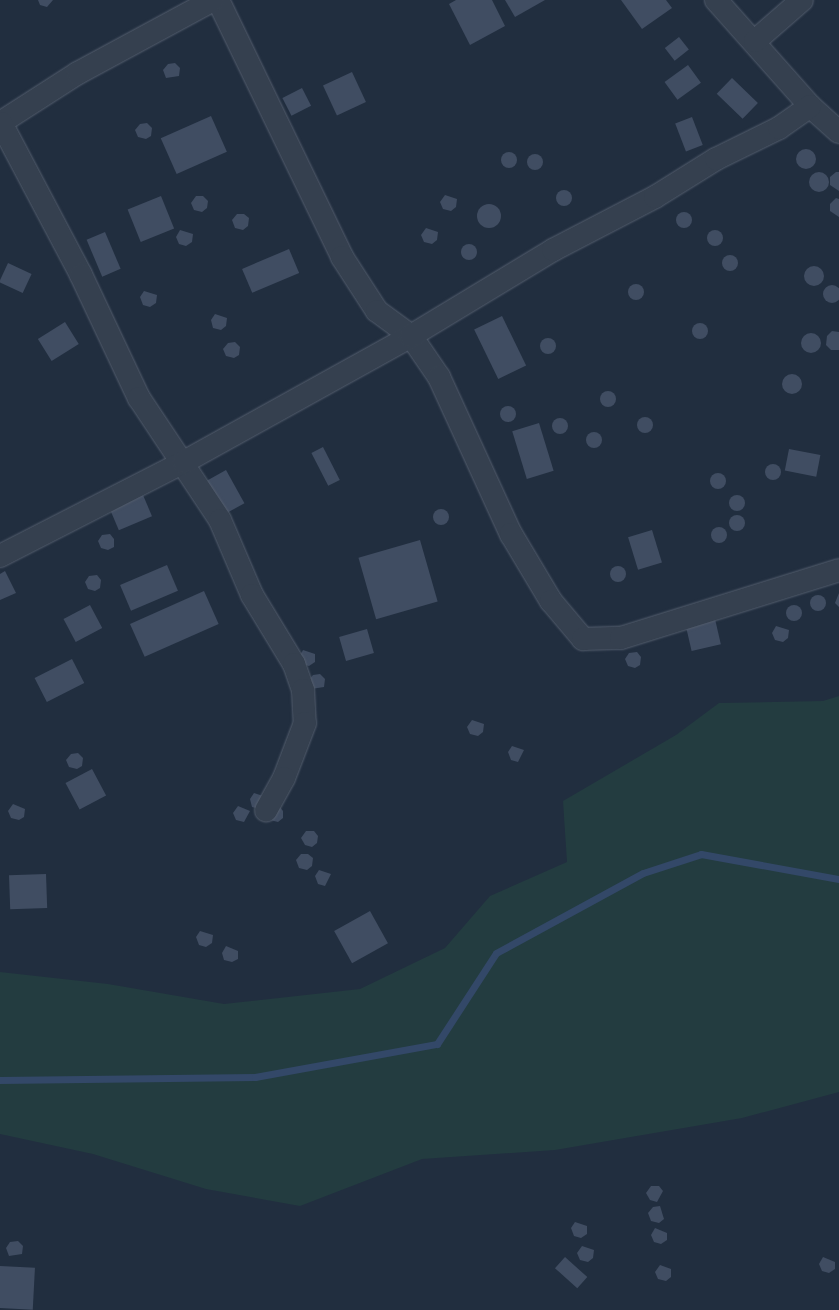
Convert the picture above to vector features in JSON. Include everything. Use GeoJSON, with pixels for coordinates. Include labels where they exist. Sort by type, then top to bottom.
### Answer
{"type":"FeatureCollection","features":[{"type":"Feature","properties":{"kind":"street"},"geometry":{"type":"LineString","coordinates":[[213,0],[78,73],[0,123],[80,275],[139,398],[184,462],[220,520],[252,595],[294,664],[303,690],[305,723],[284,778],[266,810]]}},
{"type":"Feature","properties":{"kind":"street"},"geometry":{"type":"LineString","coordinates":[[218,0],[342,257],[377,311],[411,336],[439,377],[511,534],[551,601],[583,639],[621,638],[839,570]]}},
{"type":"Feature","properties":{"kind":"street"},"geometry":{"type":"LineString","coordinates":[[716,0],[755,41],[810,106],[839,132]]}},
{"type":"Feature","properties":{"kind":"street"},"geometry":{"type":"LineString","coordinates":[[755,41],[802,0]]}},
{"type":"Feature","properties":{"kind":"street"},"geometry":{"type":"LineString","coordinates":[[0,556],[184,462],[411,336],[553,250],[655,197],[716,159],[779,128],[810,106]]}},
{"type":"Feature","properties":{"kind":"green space"},"geometry":{"type":"Polygon","coordinates":[[[839,696],[839,1092],[742,1118],[555,1150],[422,1159],[300,1206],[206,1189],[93,1154],[0,1134],[0,972],[108,984],[224,1004],[360,989],[445,948],[490,896],[567,862],[563,801],[676,735],[719,703],[823,701],[839,696]]]}},
{"type":"Feature","properties":{"kind":"building"},"geometry":{"type":"Polygon","coordinates":[[[38,0],[53,0],[47,7],[40,5],[38,0]]]}},
{"type":"Feature","properties":{"kind":"building"},"geometry":{"type":"Polygon","coordinates":[[[456,0],[492,0],[505,26],[470,45],[449,4],[456,0]]]}},
{"type":"Feature","properties":{"kind":"building"},"geometry":{"type":"Polygon","coordinates":[[[505,0],[545,0],[515,17],[505,0]]]}},
{"type":"Feature","properties":{"kind":"building"},"geometry":{"type":"Polygon","coordinates":[[[621,0],[666,0],[672,8],[642,29],[621,0]]]}},
{"type":"Feature","properties":{"kind":"building"},"geometry":{"type":"Polygon","coordinates":[[[679,37],[689,50],[675,61],[665,48],[679,37]]]}},
{"type":"Feature","properties":{"kind":"building"},"geometry":{"type":"Polygon","coordinates":[[[175,63],[180,68],[179,76],[166,78],[163,70],[168,64],[175,63]]]}},
{"type":"Feature","properties":{"kind":"building"},"geometry":{"type":"Polygon","coordinates":[[[688,65],[701,83],[677,100],[665,82],[688,65]]]}},
{"type":"Feature","properties":{"kind":"building"},"geometry":{"type":"Polygon","coordinates":[[[352,72],[366,102],[337,115],[323,86],[352,72]]]}},
{"type":"Feature","properties":{"kind":"building"},"geometry":{"type":"Polygon","coordinates":[[[732,78],[758,103],[743,119],[717,94],[732,78]]]}},
{"type":"Feature","properties":{"kind":"building"},"geometry":{"type":"Polygon","coordinates":[[[302,88],[311,106],[291,116],[282,98],[302,88]]]}},
{"type":"Feature","properties":{"kind":"building"},"geometry":{"type":"Polygon","coordinates":[[[211,116],[227,152],[177,174],[161,138],[211,116]]]}},
{"type":"Feature","properties":{"kind":"building"},"geometry":{"type":"Polygon","coordinates":[[[692,117],[703,145],[686,151],[675,123],[692,117]]]}},
{"type":"Feature","properties":{"kind":"building"},"geometry":{"type":"Polygon","coordinates":[[[147,123],[152,128],[151,136],[146,139],[138,137],[135,130],[140,124],[147,123]]]}},
{"type":"Feature","properties":{"kind":"building"},"geometry":{"type":"Polygon","coordinates":[[[806,149],[813,152],[816,159],[813,166],[806,169],[799,166],[796,159],[799,152],[806,149]]]}},
{"type":"Feature","properties":{"kind":"building"},"geometry":{"type":"Polygon","coordinates":[[[506,152],[512,152],[517,157],[515,166],[512,168],[506,168],[501,163],[501,157],[506,152]]]}},
{"type":"Feature","properties":{"kind":"building"},"geometry":{"type":"Polygon","coordinates":[[[532,154],[538,154],[543,159],[541,168],[538,170],[532,170],[527,165],[527,159],[532,154]]]}},
{"type":"Feature","properties":{"kind":"building"},"geometry":{"type":"Polygon","coordinates":[[[819,172],[826,175],[829,182],[826,189],[819,192],[812,189],[809,182],[812,175],[819,172]]]}},
{"type":"Feature","properties":{"kind":"building"},"geometry":{"type":"Polygon","coordinates":[[[836,172],[839,172],[839,191],[830,185],[830,177],[836,172]]]}},
{"type":"Feature","properties":{"kind":"building"},"geometry":{"type":"Polygon","coordinates":[[[561,190],[567,190],[572,195],[570,204],[567,206],[561,206],[556,201],[556,195],[561,190]]]}},
{"type":"Feature","properties":{"kind":"building"},"geometry":{"type":"Polygon","coordinates":[[[445,195],[457,199],[456,207],[451,211],[443,209],[440,202],[445,195]]]}},
{"type":"Feature","properties":{"kind":"building"},"geometry":{"type":"Polygon","coordinates":[[[161,196],[174,228],[141,242],[128,209],[161,196]]]}},
{"type":"Feature","properties":{"kind":"building"},"geometry":{"type":"Polygon","coordinates":[[[196,196],[203,196],[208,201],[207,208],[202,212],[194,210],[191,203],[196,196]]]}},
{"type":"Feature","properties":{"kind":"building"},"geometry":{"type":"Polygon","coordinates":[[[836,198],[839,199],[839,217],[830,211],[830,204],[836,198]]]}},
{"type":"Feature","properties":{"kind":"building"},"geometry":{"type":"Polygon","coordinates":[[[489,204],[497,208],[501,216],[497,224],[489,228],[481,224],[477,216],[481,208],[489,204]]]}},
{"type":"Feature","properties":{"kind":"building"},"geometry":{"type":"Polygon","coordinates":[[[681,212],[687,212],[692,217],[690,226],[687,228],[681,228],[676,223],[676,217],[681,212]]]}},
{"type":"Feature","properties":{"kind":"building"},"geometry":{"type":"Polygon","coordinates":[[[237,214],[244,214],[249,218],[248,226],[243,230],[235,228],[232,220],[237,214]]]}},
{"type":"Feature","properties":{"kind":"building"},"geometry":{"type":"Polygon","coordinates":[[[426,228],[438,232],[437,240],[432,244],[424,242],[421,235],[426,228]]]}},
{"type":"Feature","properties":{"kind":"building"},"geometry":{"type":"Polygon","coordinates":[[[180,230],[193,234],[192,242],[186,246],[179,244],[176,237],[180,230]]]}},
{"type":"Feature","properties":{"kind":"building"},"geometry":{"type":"Polygon","coordinates":[[[712,230],[718,230],[723,235],[721,244],[718,246],[712,246],[707,241],[707,235],[712,230]]]}},
{"type":"Feature","properties":{"kind":"building"},"geometry":{"type":"Polygon","coordinates":[[[105,232],[121,269],[102,277],[87,240],[105,232]]]}},
{"type":"Feature","properties":{"kind":"building"},"geometry":{"type":"Polygon","coordinates":[[[466,244],[472,244],[477,249],[475,258],[472,260],[466,260],[461,255],[461,249],[466,244]]]}},
{"type":"Feature","properties":{"kind":"building"},"geometry":{"type":"Polygon","coordinates":[[[289,249],[299,273],[252,293],[242,269],[289,249]]]}},
{"type":"Feature","properties":{"kind":"building"},"geometry":{"type":"Polygon","coordinates":[[[727,255],[733,255],[738,260],[736,269],[733,271],[727,271],[722,266],[722,260],[727,255]]]}},
{"type":"Feature","properties":{"kind":"building"},"geometry":{"type":"Polygon","coordinates":[[[8,263],[32,274],[23,293],[0,282],[8,263]]]}},
{"type":"Feature","properties":{"kind":"building"},"geometry":{"type":"Polygon","coordinates":[[[814,266],[821,269],[824,276],[821,283],[814,286],[807,283],[804,276],[807,269],[814,266]]]}},
{"type":"Feature","properties":{"kind":"building"},"geometry":{"type":"Polygon","coordinates":[[[633,284],[639,284],[644,289],[642,298],[639,300],[633,300],[628,295],[628,289],[633,284]]]}},
{"type":"Feature","properties":{"kind":"building"},"geometry":{"type":"Polygon","coordinates":[[[832,285],[838,288],[841,294],[838,300],[832,303],[826,300],[823,294],[826,288],[832,285]]]}},
{"type":"Feature","properties":{"kind":"building"},"geometry":{"type":"Polygon","coordinates":[[[144,291],[157,295],[156,303],[150,307],[143,305],[140,297],[144,291]]]}},
{"type":"Feature","properties":{"kind":"building"},"geometry":{"type":"Polygon","coordinates":[[[215,314],[227,318],[226,326],[221,330],[213,328],[211,320],[215,314]]]}},
{"type":"Feature","properties":{"kind":"building"},"geometry":{"type":"Polygon","coordinates":[[[502,316],[526,365],[498,379],[474,330],[502,316]]]}},
{"type":"Feature","properties":{"kind":"building"},"geometry":{"type":"Polygon","coordinates":[[[65,322],[79,344],[52,361],[38,339],[65,322]]]}},
{"type":"Feature","properties":{"kind":"building"},"geometry":{"type":"Polygon","coordinates":[[[697,323],[703,323],[708,328],[706,337],[703,339],[697,339],[692,334],[692,328],[697,323]]]}},
{"type":"Feature","properties":{"kind":"building"},"geometry":{"type":"Polygon","coordinates":[[[832,331],[839,332],[839,350],[831,350],[826,345],[827,336],[832,331]]]}},
{"type":"Feature","properties":{"kind":"building"},"geometry":{"type":"Polygon","coordinates":[[[811,333],[818,336],[821,343],[818,350],[811,353],[804,350],[801,343],[804,336],[811,333]]]}},
{"type":"Feature","properties":{"kind":"building"},"geometry":{"type":"Polygon","coordinates":[[[545,338],[551,338],[556,343],[554,352],[551,354],[545,354],[540,349],[540,343],[545,338]]]}},
{"type":"Feature","properties":{"kind":"building"},"geometry":{"type":"Polygon","coordinates":[[[235,342],[240,347],[239,355],[234,358],[226,356],[223,349],[228,343],[235,342]]]}},
{"type":"Feature","properties":{"kind":"building"},"geometry":{"type":"Polygon","coordinates":[[[792,374],[799,377],[802,384],[799,391],[792,394],[785,391],[782,384],[785,377],[792,374]]]}},
{"type":"Feature","properties":{"kind":"building"},"geometry":{"type":"Polygon","coordinates":[[[605,391],[611,391],[616,396],[614,405],[611,407],[605,407],[600,402],[600,396],[605,391]]]}},
{"type":"Feature","properties":{"kind":"building"},"geometry":{"type":"Polygon","coordinates":[[[505,406],[511,406],[516,411],[514,420],[511,422],[505,422],[500,417],[500,411],[505,406]]]}},
{"type":"Feature","properties":{"kind":"building"},"geometry":{"type":"Polygon","coordinates":[[[642,417],[648,417],[653,422],[651,431],[648,433],[642,433],[637,428],[637,422],[642,417]]]}},
{"type":"Feature","properties":{"kind":"building"},"geometry":{"type":"Polygon","coordinates":[[[557,418],[563,418],[568,423],[566,432],[563,434],[557,434],[552,429],[552,423],[557,418]]]}},
{"type":"Feature","properties":{"kind":"building"},"geometry":{"type":"Polygon","coordinates":[[[539,423],[554,471],[527,479],[512,431],[539,423]]]}},
{"type":"Feature","properties":{"kind":"building"},"geometry":{"type":"Polygon","coordinates":[[[591,432],[597,432],[602,437],[600,446],[597,448],[591,448],[586,443],[586,437],[591,432]]]}},
{"type":"Feature","properties":{"kind":"building"},"geometry":{"type":"Polygon","coordinates":[[[323,447],[340,480],[328,486],[311,453],[323,447]]]}},
{"type":"Feature","properties":{"kind":"building"},"geometry":{"type":"Polygon","coordinates":[[[789,449],[820,455],[816,477],[785,471],[789,449]]]}},
{"type":"Feature","properties":{"kind":"building"},"geometry":{"type":"Polygon","coordinates":[[[770,464],[776,464],[781,469],[779,478],[776,480],[770,480],[765,475],[765,469],[770,464]]]}},
{"type":"Feature","properties":{"kind":"building"},"geometry":{"type":"Polygon","coordinates":[[[226,470],[244,503],[223,515],[205,482],[226,470]]]}},
{"type":"Feature","properties":{"kind":"building"},"geometry":{"type":"Polygon","coordinates":[[[715,473],[721,473],[726,478],[724,487],[721,489],[715,489],[710,484],[710,478],[715,473]]]}},
{"type":"Feature","properties":{"kind":"building"},"geometry":{"type":"Polygon","coordinates":[[[143,495],[152,516],[119,530],[110,509],[143,495]]]}},
{"type":"Feature","properties":{"kind":"building"},"geometry":{"type":"Polygon","coordinates":[[[734,495],[740,495],[745,500],[743,509],[740,511],[734,511],[729,506],[729,500],[734,495]]]}},
{"type":"Feature","properties":{"kind":"building"},"geometry":{"type":"Polygon","coordinates":[[[438,509],[444,509],[449,514],[447,523],[444,525],[438,525],[433,520],[433,514],[438,509]]]}},
{"type":"Feature","properties":{"kind":"building"},"geometry":{"type":"Polygon","coordinates":[[[734,515],[740,515],[745,520],[743,529],[740,531],[734,531],[729,526],[729,520],[734,515]]]}},
{"type":"Feature","properties":{"kind":"building"},"geometry":{"type":"Polygon","coordinates":[[[716,527],[722,527],[727,532],[725,541],[722,543],[716,543],[711,538],[711,532],[716,527]]]}},
{"type":"Feature","properties":{"kind":"building"},"geometry":{"type":"Polygon","coordinates":[[[652,530],[662,563],[638,570],[628,537],[652,530]]]}},
{"type":"Feature","properties":{"kind":"building"},"geometry":{"type":"Polygon","coordinates":[[[110,534],[114,539],[114,547],[108,550],[101,548],[98,541],[102,535],[110,534]]]}},
{"type":"Feature","properties":{"kind":"building"},"geometry":{"type":"Polygon","coordinates":[[[420,540],[438,602],[376,619],[358,558],[420,540]]]}},
{"type":"Feature","properties":{"kind":"building"},"geometry":{"type":"Polygon","coordinates":[[[167,565],[178,591],[131,611],[120,585],[167,565]]]}},
{"type":"Feature","properties":{"kind":"building"},"geometry":{"type":"Polygon","coordinates":[[[615,566],[621,566],[626,571],[624,580],[621,582],[615,582],[610,577],[610,571],[615,566]]]}},
{"type":"Feature","properties":{"kind":"building"},"geometry":{"type":"Polygon","coordinates":[[[5,571],[16,593],[0,600],[0,574],[5,571]]]}},
{"type":"Feature","properties":{"kind":"building"},"geometry":{"type":"Polygon","coordinates":[[[97,575],[101,580],[100,588],[95,591],[88,589],[85,582],[89,576],[97,575]]]}},
{"type":"Feature","properties":{"kind":"building"},"geometry":{"type":"Polygon","coordinates":[[[204,591],[219,624],[145,657],[130,624],[204,591]]]}},
{"type":"Feature","properties":{"kind":"building"},"geometry":{"type":"Polygon","coordinates":[[[839,593],[839,607],[835,603],[839,593]]]}},
{"type":"Feature","properties":{"kind":"building"},"geometry":{"type":"Polygon","coordinates":[[[815,595],[821,595],[826,600],[824,609],[821,611],[815,611],[810,606],[810,600],[815,595]]]}},
{"type":"Feature","properties":{"kind":"building"},"geometry":{"type":"Polygon","coordinates":[[[90,605],[102,628],[76,642],[64,619],[90,605]]]}},
{"type":"Feature","properties":{"kind":"building"},"geometry":{"type":"Polygon","coordinates":[[[791,605],[797,605],[802,610],[800,619],[797,621],[791,621],[786,616],[786,610],[791,605]]]}},
{"type":"Feature","properties":{"kind":"building"},"geometry":{"type":"Polygon","coordinates":[[[715,619],[721,644],[692,651],[686,626],[715,619]]]}},
{"type":"Feature","properties":{"kind":"building"},"geometry":{"type":"Polygon","coordinates":[[[776,626],[789,630],[788,638],[783,642],[775,640],[772,633],[776,626]]]}},
{"type":"Feature","properties":{"kind":"building"},"geometry":{"type":"Polygon","coordinates":[[[367,629],[374,653],[346,661],[339,637],[367,629]]]}},
{"type":"Feature","properties":{"kind":"building"},"geometry":{"type":"Polygon","coordinates":[[[303,650],[315,654],[315,662],[309,666],[302,664],[299,657],[303,650]]]}},
{"type":"Feature","properties":{"kind":"building"},"geometry":{"type":"Polygon","coordinates":[[[637,652],[641,657],[640,665],[635,668],[628,666],[625,659],[629,653],[637,652]]]}},
{"type":"Feature","properties":{"kind":"building"},"geometry":{"type":"Polygon","coordinates":[[[72,659],[84,683],[47,702],[35,678],[72,659]]]}},
{"type":"Feature","properties":{"kind":"building"},"geometry":{"type":"Polygon","coordinates":[[[320,674],[325,679],[324,687],[311,689],[308,681],[313,675],[320,674]]]}},
{"type":"Feature","properties":{"kind":"building"},"geometry":{"type":"Polygon","coordinates":[[[472,720],[484,724],[483,732],[478,736],[470,734],[467,727],[472,720]]]}},
{"type":"Feature","properties":{"kind":"building"},"geometry":{"type":"Polygon","coordinates":[[[512,746],[524,750],[518,762],[511,760],[508,752],[512,746]]]}},
{"type":"Feature","properties":{"kind":"building"},"geometry":{"type":"Polygon","coordinates":[[[78,753],[83,758],[82,766],[77,769],[69,767],[66,760],[71,754],[78,753]]]}},
{"type":"Feature","properties":{"kind":"building"},"geometry":{"type":"Polygon","coordinates":[[[92,769],[106,795],[80,810],[66,783],[92,769]]]}},
{"type":"Feature","properties":{"kind":"building"},"geometry":{"type":"Polygon","coordinates":[[[254,793],[266,797],[260,809],[252,807],[250,799],[254,793]]]}},
{"type":"Feature","properties":{"kind":"building"},"geometry":{"type":"Polygon","coordinates":[[[13,804],[25,809],[24,817],[19,820],[11,818],[8,811],[13,804]]]}},
{"type":"Feature","properties":{"kind":"building"},"geometry":{"type":"Polygon","coordinates":[[[238,806],[250,811],[244,822],[236,820],[233,813],[238,806]]]}},
{"type":"Feature","properties":{"kind":"building"},"geometry":{"type":"Polygon","coordinates":[[[279,806],[283,811],[283,818],[278,822],[270,820],[267,813],[279,806]]]}},
{"type":"Feature","properties":{"kind":"building"},"geometry":{"type":"Polygon","coordinates":[[[306,831],[314,831],[318,836],[317,843],[312,847],[305,845],[301,838],[306,831]]]}},
{"type":"Feature","properties":{"kind":"building"},"geometry":{"type":"Polygon","coordinates":[[[301,854],[308,854],[313,858],[312,866],[307,870],[299,868],[296,860],[301,854]]]}},
{"type":"Feature","properties":{"kind":"building"},"geometry":{"type":"Polygon","coordinates":[[[319,870],[331,874],[325,886],[318,884],[315,876],[319,870]]]}},
{"type":"Feature","properties":{"kind":"building"},"geometry":{"type":"Polygon","coordinates":[[[46,874],[47,908],[10,909],[9,875],[46,874]]]}},
{"type":"Feature","properties":{"kind":"building"},"geometry":{"type":"Polygon","coordinates":[[[370,911],[388,943],[352,963],[334,931],[370,911]]]}},
{"type":"Feature","properties":{"kind":"building"},"geometry":{"type":"Polygon","coordinates":[[[200,931],[213,935],[212,943],[206,947],[199,945],[196,937],[200,931]]]}},
{"type":"Feature","properties":{"kind":"building"},"geometry":{"type":"Polygon","coordinates":[[[226,946],[238,951],[238,959],[232,962],[224,960],[222,953],[226,946]]]}},
{"type":"Feature","properties":{"kind":"building"},"geometry":{"type":"Polygon","coordinates":[[[651,1186],[659,1186],[663,1191],[657,1202],[650,1200],[646,1193],[651,1186]]]}},
{"type":"Feature","properties":{"kind":"building"},"geometry":{"type":"Polygon","coordinates":[[[660,1206],[664,1219],[659,1223],[651,1221],[648,1213],[653,1207],[660,1206]]]}},
{"type":"Feature","properties":{"kind":"building"},"geometry":{"type":"Polygon","coordinates":[[[575,1222],[587,1226],[587,1234],[581,1238],[574,1236],[571,1228],[575,1222]]]}},
{"type":"Feature","properties":{"kind":"building"},"geometry":{"type":"Polygon","coordinates":[[[655,1228],[667,1233],[667,1240],[661,1244],[654,1242],[651,1235],[655,1228]]]}},
{"type":"Feature","properties":{"kind":"building"},"geometry":{"type":"Polygon","coordinates":[[[18,1241],[23,1246],[22,1254],[9,1256],[6,1248],[10,1242],[18,1241]]]}},
{"type":"Feature","properties":{"kind":"building"},"geometry":{"type":"Polygon","coordinates":[[[582,1246],[594,1250],[593,1258],[588,1262],[580,1260],[577,1253],[582,1246]]]}},
{"type":"Feature","properties":{"kind":"building"},"geometry":{"type":"Polygon","coordinates":[[[565,1257],[587,1277],[577,1288],[555,1268],[565,1257]]]}},
{"type":"Feature","properties":{"kind":"building"},"geometry":{"type":"Polygon","coordinates":[[[823,1257],[835,1262],[835,1269],[829,1273],[822,1271],[819,1264],[823,1257]]]}},
{"type":"Feature","properties":{"kind":"building"},"geometry":{"type":"Polygon","coordinates":[[[660,1265],[671,1269],[671,1277],[666,1281],[658,1279],[655,1272],[660,1265]]]}},
{"type":"Feature","properties":{"kind":"building"},"geometry":{"type":"Polygon","coordinates":[[[0,1266],[35,1268],[33,1310],[0,1308],[0,1266]]]}},
{"type":"Feature","properties":{"kind":"waterway"},"geometry":{"type":"LineString","coordinates":[[0,1080],[255,1077],[437,1044],[496,953],[643,873],[701,854],[839,879]]}}]}
